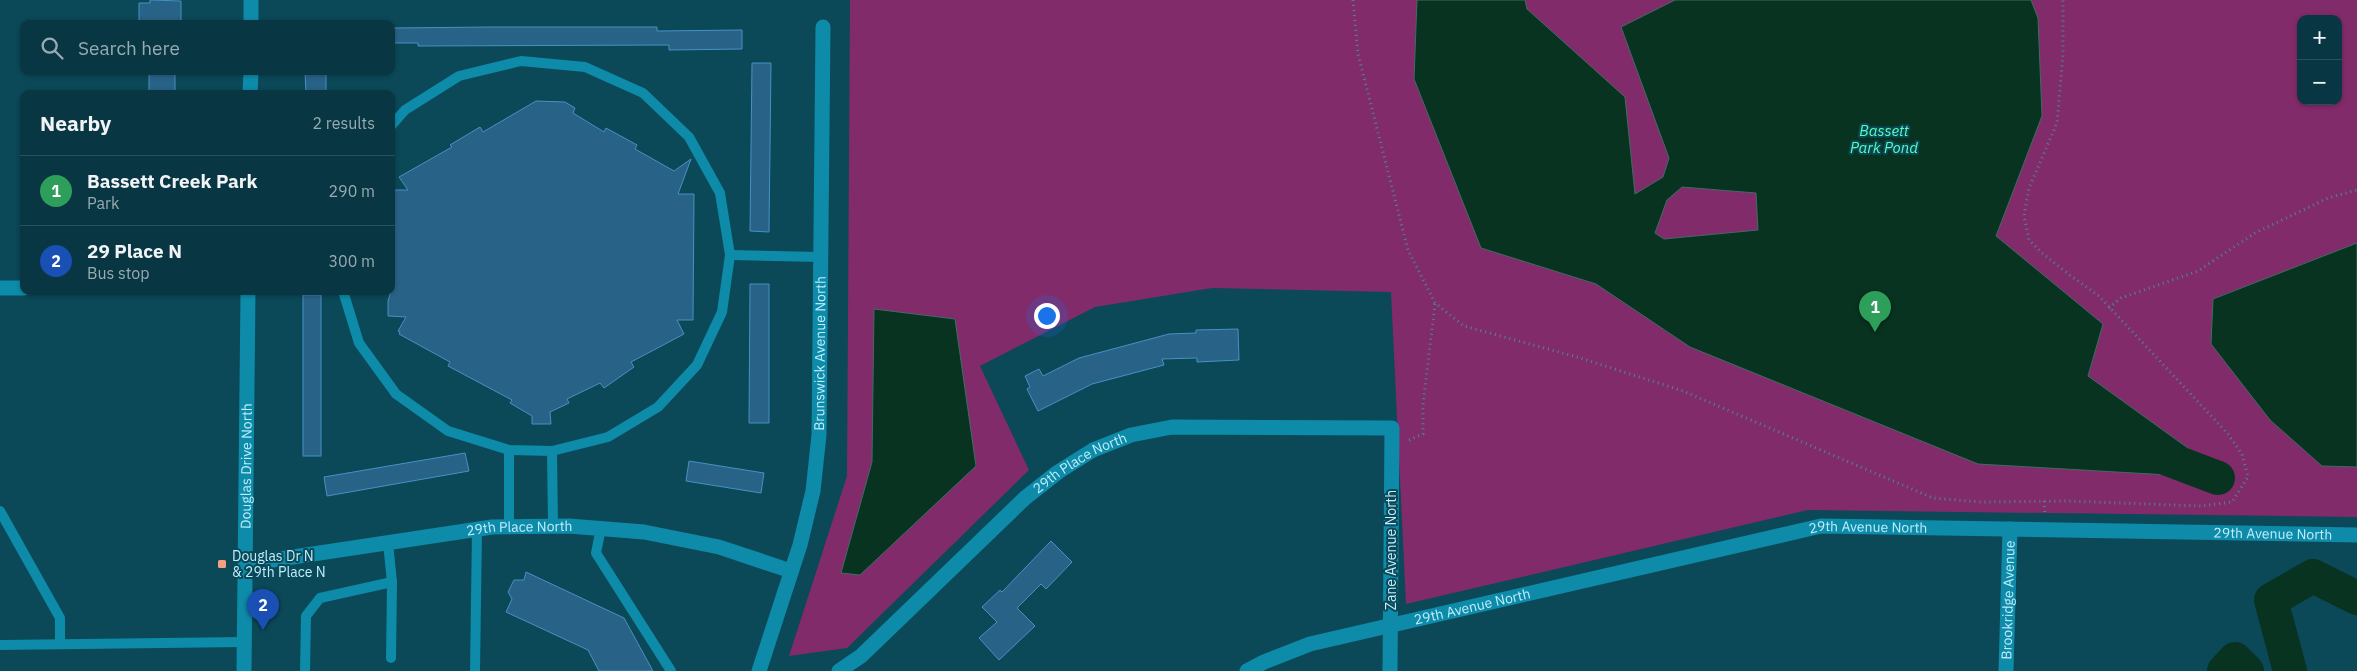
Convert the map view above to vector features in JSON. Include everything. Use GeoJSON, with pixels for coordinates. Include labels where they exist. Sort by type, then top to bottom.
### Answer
{"type":"FeatureCollection","features":[{"type":"Feature","properties":{"kind":"street"},"geometry":{"type":"LineString","coordinates":[[251,20],[252,0]]}},
{"type":"Feature","properties":{"kind":"street","name":"Brunswick Avenue North"},"geometry":{"type":"LineString","coordinates":[[764,669],[813,491],[818,436],[822,257],[823,27]]}},
{"type":"Feature","properties":{"kind":"street"},"geometry":{"type":"LineString","coordinates":[[250,75],[250,90]]}},
{"type":"Feature","properties":{"kind":"street"},"geometry":{"type":"LineString","coordinates":[[0,288],[20,288]]}},
{"type":"Feature","properties":{"kind":"street","name":"Douglas Drive North"},"geometry":{"type":"LineString","coordinates":[[244,671],[248,295]]}},
{"type":"Feature","properties":{"kind":"street","name":"29th Place North"},"geometry":{"type":"LineString","coordinates":[[838,671],[861,656],[1025,498],[1058,472],[1093,450],[1131,436],[1172,427],[1392,428]]}},
{"type":"Feature","properties":{"kind":"street","name":"Zane Avenue North"},"geometry":{"type":"LineString","coordinates":[[1390,671],[1392,428]]}},
{"type":"Feature","properties":{"kind":"street","name":"29th Place North"},"geometry":{"type":"LineString","coordinates":[[246,564],[476,529],[553,526],[644,532],[719,548],[791,572]]}},
{"type":"Feature","properties":{"kind":"street","name":"29th Avenue North"},"geometry":{"type":"LineString","coordinates":[[1247,671],[1264,662],[1310,644],[1821,526],[2357,535]]}},
{"type":"Feature","properties":{"kind":"street","name":"Brookridge Avenue"},"geometry":{"type":"LineString","coordinates":[[2006,671],[2010,530]]}},
{"type":"Feature","properties":{"kind":"lane"},"geometry":{"type":"LineString","coordinates":[[344,295],[359,343],[396,394],[448,431],[509,450],[552,451],[608,437],[658,407],[697,365],[722,312],[730,255],[720,192],[689,137],[643,94],[585,67],[521,61],[459,76],[405,110],[395,121]]}},
{"type":"Feature","properties":{"kind":"lane"},"geometry":{"type":"LineString","coordinates":[[730,255],[822,257]]}},
{"type":"Feature","properties":{"kind":"lane"},"geometry":{"type":"LineString","coordinates":[[509,450],[509,527]]}},
{"type":"Feature","properties":{"kind":"lane"},"geometry":{"type":"LineString","coordinates":[[552,451],[553,526]]}},
{"type":"Feature","properties":{"kind":"lane"},"geometry":{"type":"LineString","coordinates":[[0,511],[60,618],[60,644]]}},
{"type":"Feature","properties":{"kind":"lane"},"geometry":{"type":"LineString","coordinates":[[601,528],[596,553],[671,671]]}},
{"type":"Feature","properties":{"kind":"lane"},"geometry":{"type":"LineString","coordinates":[[475,671],[476,529]]}},
{"type":"Feature","properties":{"kind":"lane"},"geometry":{"type":"LineString","coordinates":[[388,543],[392,582],[391,658]]}},
{"type":"Feature","properties":{"kind":"lane"},"geometry":{"type":"LineString","coordinates":[[305,671],[306,616],[320,598],[392,582]]}},
{"type":"Feature","properties":{"kind":"lane"},"geometry":{"type":"LineString","coordinates":[[0,645],[244,642]]}},
{"type":"Feature","properties":{"kind":"path"},"geometry":{"type":"LineString","coordinates":[[1353,0],[1358,54],[1408,250],[1435,303],[1464,326],[1577,357],[1683,391],[1933,498],[1980,502],[2067,501],[2201,506],[2232,502],[2248,477],[2242,454],[2228,434],[2109,308],[2100,296],[2071,276],[2029,240],[2024,216],[2029,188],[2057,123],[2063,54],[2063,0]]}},
{"type":"Feature","properties":{"kind":"path"},"geometry":{"type":"LineString","coordinates":[[2109,308],[2121,298],[2198,271],[2255,233],[2279,221],[2328,198],[2357,190]]}},
{"type":"Feature","properties":{"kind":"path"},"geometry":{"type":"LineString","coordinates":[[1392,447],[1423,434],[1423,405],[1435,303]]}},
{"type":"Feature","properties":{"kind":"shaded area"},"geometry":{"type":"Polygon","coordinates":[[[850,0],[2357,0],[2357,517],[1808,510],[1406,604],[1391,292],[1212,288],[1095,307],[980,366],[1029,470],[847,648],[789,656],[847,476],[850,0]]]}},
{"type":"Feature","properties":{"kind":"water","name":"Bassett Park Pond"},"geometry":{"type":"Polygon","coordinates":[[[1417,0],[1525,0],[1527,9],[1625,97],[1635,194],[1663,177],[1669,158],[1621,27],[1675,0],[2031,0],[2038,18],[2042,116],[1996,236],[2103,324],[2088,376],[2192,451],[2186,476],[1978,464],[1690,347],[1596,284],[1481,248],[1414,79],[1417,0]],[[1682,187],[1667,200],[1655,233],[1664,239],[1758,230],[1756,193],[1682,187]]]}},
{"type":"Feature","properties":{"kind":"water"},"geometry":{"type":"Polygon","coordinates":[[[2357,243],[2357,467],[2322,466],[2270,420],[2211,344],[2213,299],[2357,243]]]}},
{"type":"Feature","properties":{"kind":"water"},"geometry":{"type":"Polygon","coordinates":[[[874,309],[955,319],[976,466],[860,575],[841,573],[872,462],[874,309]]]}},
{"type":"Feature","properties":{"kind":"building"},"geometry":{"type":"Polygon","coordinates":[[[150,0],[181,1],[181,20],[139,20],[139,3],[150,3],[150,0]]]}},
{"type":"Feature","properties":{"kind":"building"},"geometry":{"type":"Polygon","coordinates":[[[657,27],[657,31],[742,30],[742,49],[669,50],[669,45],[418,46],[418,43],[395,43],[395,28],[657,27]]]}},
{"type":"Feature","properties":{"kind":"building"},"geometry":{"type":"Polygon","coordinates":[[[752,63],[771,63],[769,232],[750,231],[752,63]]]}},
{"type":"Feature","properties":{"kind":"building"},"geometry":{"type":"Polygon","coordinates":[[[149,75],[175,75],[175,90],[149,90],[149,75]]]}},
{"type":"Feature","properties":{"kind":"building"},"geometry":{"type":"Polygon","coordinates":[[[305,75],[326,75],[326,90],[306,90],[305,75]]]}},
{"type":"Feature","properties":{"kind":"building"},"geometry":{"type":"Polygon","coordinates":[[[536,101],[565,102],[575,108],[573,113],[604,132],[606,128],[637,145],[635,149],[674,171],[691,159],[678,194],[694,194],[693,320],[677,320],[684,334],[631,362],[634,367],[604,388],[600,383],[567,399],[569,403],[550,412],[551,424],[532,424],[532,416],[510,403],[512,400],[448,366],[450,362],[399,334],[400,332],[398,331],[406,317],[388,316],[390,295],[395,295],[395,190],[408,190],[399,177],[452,147],[450,145],[480,127],[483,132],[536,101]]]}},
{"type":"Feature","properties":{"kind":"building"},"geometry":{"type":"Polygon","coordinates":[[[750,284],[769,284],[769,423],[749,423],[750,284]]]}},
{"type":"Feature","properties":{"kind":"building"},"geometry":{"type":"Polygon","coordinates":[[[303,295],[321,295],[321,456],[303,456],[303,295]]]}},
{"type":"Feature","properties":{"kind":"building"},"geometry":{"type":"Polygon","coordinates":[[[1238,329],[1239,360],[1197,362],[1197,358],[1162,359],[1164,365],[1092,384],[1038,411],[1027,389],[1030,387],[1025,376],[1039,369],[1043,376],[1079,358],[1169,334],[1196,333],[1196,330],[1238,329]]]}},
{"type":"Feature","properties":{"kind":"building"},"geometry":{"type":"Polygon","coordinates":[[[465,453],[469,471],[327,496],[324,477],[465,453]]]}},
{"type":"Feature","properties":{"kind":"building"},"geometry":{"type":"Polygon","coordinates":[[[689,461],[764,473],[761,493],[686,481],[689,461]]]}},
{"type":"Feature","properties":{"kind":"building"},"geometry":{"type":"Polygon","coordinates":[[[1051,541],[1072,562],[1046,589],[1041,584],[1017,608],[1035,626],[999,660],[979,638],[997,622],[982,607],[1000,590],[1002,592],[1051,541]]]}},
{"type":"Feature","properties":{"kind":"building"},"geometry":{"type":"Polygon","coordinates":[[[526,572],[624,618],[653,671],[599,671],[588,650],[506,612],[512,599],[508,592],[514,580],[524,580],[526,572]]]}},
{"type":"Feature","properties":{"kind":"waterway"},"geometry":{"type":"LineString","coordinates":[[2144,450],[2218,478]]}},
{"type":"Feature","properties":{"kind":"waterway"},"geometry":{"type":"LineString","coordinates":[[2290,671],[2271,600],[2313,576],[2357,598]]}},
{"type":"Feature","properties":{"kind":"waterway"},"geometry":{"type":"LineString","coordinates":[[2224,671],[2235,659],[2247,671]]}},
{"type":"Feature","properties":{"kind":"place","name":"Bassett Creek Park"},"geometry":{"type":"Point","coordinates":[1875,332]}},
{"type":"Feature","properties":{"kind":"place","name":"Douglas Dr N & 29th Place N"},"geometry":{"type":"Point","coordinates":[222,564]}},
{"type":"Feature","properties":{"kind":"place","name":"29 Place N"},"geometry":{"type":"Point","coordinates":[263,630]}}]}
